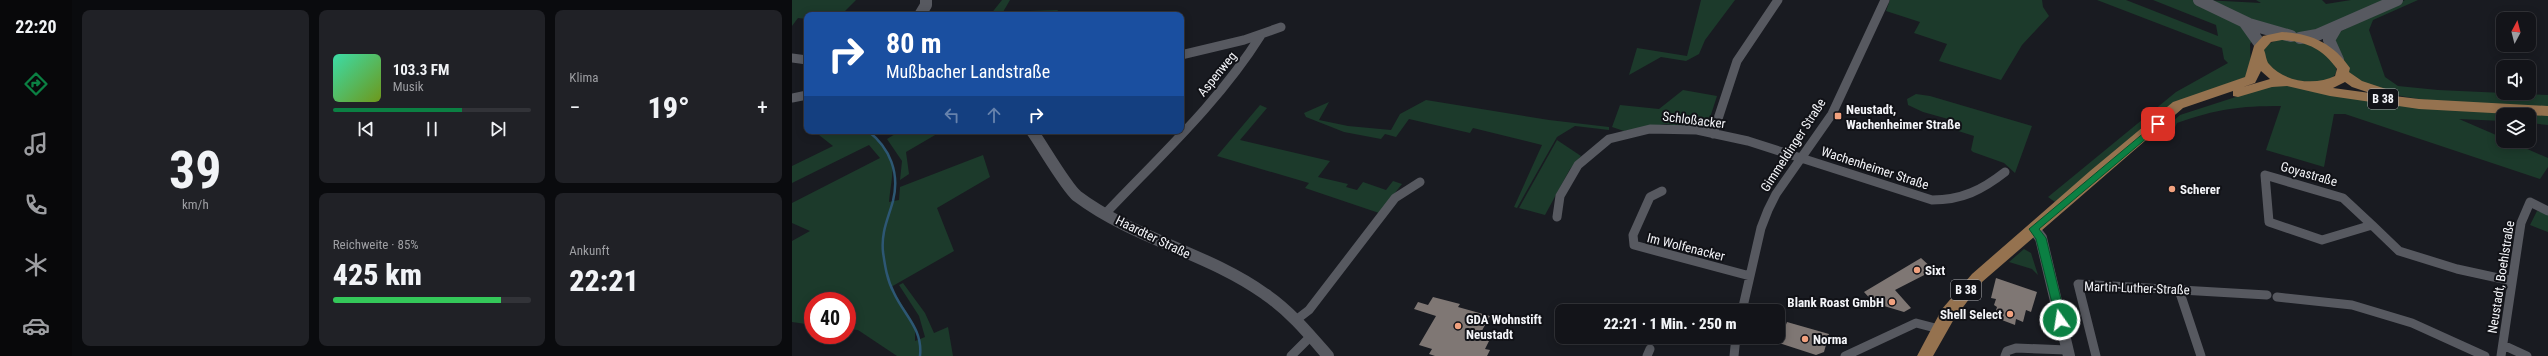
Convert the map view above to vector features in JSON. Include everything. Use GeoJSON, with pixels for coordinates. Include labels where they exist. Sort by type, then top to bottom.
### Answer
{"type":"FeatureCollection","features":[{"type":"Feature","properties":{"kind":"main road"},"geometry":{"type":"LineString","coordinates":[[2270,37],[2296,37],[2324,47],[2338,60],[2343,74],[2334,84],[2317,88],[2289,82],[2269,71],[2259,49],[2270,37]]}},
{"type":"Feature","properties":{"kind":"main road","name":"B 38"},"geometry":{"type":"LineString","coordinates":[[1925,356],[1939,329],[1977,278],[2167,116],[2173,108],[2185,102],[2250,80],[2254,75],[2259,49]]}},
{"type":"Feature","properties":{"kind":"main road","name":"B 38"},"geometry":{"type":"LineString","coordinates":[[2343,74],[2357,84],[2374,90],[2450,105]]}},
{"type":"Feature","properties":{"kind":"main road","name":"B 38"},"geometry":{"type":"LineString","coordinates":[[2167,116],[2266,84],[2289,82]]}},
{"type":"Feature","properties":{"kind":"main road","name":"B 38"},"geometry":{"type":"LineString","coordinates":[[2317,88],[2330,92],[2418,104],[2548,111]]}},
{"type":"Feature","properties":{"kind":"street"},"geometry":{"type":"LineString","coordinates":[[922,12],[926,5],[926,0]]}},
{"type":"Feature","properties":{"kind":"street"},"geometry":{"type":"LineString","coordinates":[[1713,134],[1737,61],[1778,0]]}},
{"type":"Feature","properties":{"kind":"street","name":"Gimmeldinger Straße"},"geometry":{"type":"LineString","coordinates":[[1744,304],[1761,228],[1768,210],[1832,114],[1885,0]]}},
{"type":"Feature","properties":{"kind":"street"},"geometry":{"type":"LineString","coordinates":[[2199,0],[2241,20],[2296,37],[2317,36],[2397,0]]}},
{"type":"Feature","properties":{"kind":"street"},"geometry":{"type":"LineString","coordinates":[[2241,20],[2252,31],[2259,49]]}},
{"type":"Feature","properties":{"kind":"street","name":"Aspenweg"},"geometry":{"type":"LineString","coordinates":[[1184,54],[1261,36],[1281,27]]}},
{"type":"Feature","properties":{"kind":"street"},"geometry":{"type":"LineString","coordinates":[[2336,28],[2330,34],[2329,40],[2338,60]]}},
{"type":"Feature","properties":{"kind":"street","name":"Aspenweg"},"geometry":{"type":"LineString","coordinates":[[1184,131],[1215,99],[1240,69],[1261,36]]}},
{"type":"Feature","properties":{"kind":"street"},"geometry":{"type":"LineString","coordinates":[[792,58],[804,60]]}},
{"type":"Feature","properties":{"kind":"street"},"geometry":{"type":"LineString","coordinates":[[792,98],[804,96]]}},
{"type":"Feature","properties":{"kind":"street","name":"Schloßacker"},"geometry":{"type":"LineString","coordinates":[[1557,217],[1556,202],[1570,176],[1590,152],[1609,140],[1634,131],[1655,128],[1681,129],[1759,143],[1802,157]]}},
{"type":"Feature","properties":{"kind":"street","name":"Haardter Straße"},"geometry":{"type":"LineString","coordinates":[[1034,134],[1072,192],[1134,229],[1238,278],[1274,300],[1296,320],[1328,356]]}},
{"type":"Feature","properties":{"kind":"street","name":"Aspenweg"},"geometry":{"type":"LineString","coordinates":[[1106,213],[1182,134]]}},
{"type":"Feature","properties":{"kind":"street","name":"Wachenheimer Straße"},"geometry":{"type":"LineString","coordinates":[[1802,157],[1932,200],[1955,200],[1972,196],[2005,172]]}},
{"type":"Feature","properties":{"kind":"street","name":"Goyastraße"},"geometry":{"type":"LineString","coordinates":[[2373,225],[2322,240],[2269,222],[2265,175],[2343,198],[2373,225],[2399,251],[2457,269],[2512,281]]}},
{"type":"Feature","properties":{"kind":"street"},"geometry":{"type":"LineString","coordinates":[[1296,320],[1309,310],[1395,198],[1420,182]]}},
{"type":"Feature","properties":{"kind":"street","name":"Im Wolfenacker"},"geometry":{"type":"LineString","coordinates":[[1662,191],[1650,197],[1633,235],[1634,245],[1639,248],[1750,276]]}},
{"type":"Feature","properties":{"kind":"street","name":"Neustadt, Boehlstraße"},"geometry":{"type":"LineString","coordinates":[[2502,351],[2521,223],[2530,202],[2548,211]]}},
{"type":"Feature","properties":{"kind":"street"},"geometry":{"type":"LineString","coordinates":[[2005,356],[2008,351],[2016,348],[2068,353],[2041,238],[2034,229]]}},
{"type":"Feature","properties":{"kind":"street","name":"Martin-Luther-Straße"},"geometry":{"type":"LineString","coordinates":[[2096,356],[2078,284],[2272,296],[2327,301],[2365,308],[2412,323],[2485,356]]}},
{"type":"Feature","properties":{"kind":"street"},"geometry":{"type":"LineString","coordinates":[[2179,290],[2201,356]]}},
{"type":"Feature","properties":{"kind":"street"},"geometry":{"type":"LineString","coordinates":[[1845,356],[1916,323],[1939,329]]}},
{"type":"Feature","properties":{"kind":"street"},"geometry":{"type":"LineString","coordinates":[[1291,356],[1311,336]]}},
{"type":"Feature","properties":{"kind":"street"},"geometry":{"type":"LineString","coordinates":[[1734,356],[1735,344]]}},
{"type":"Feature","properties":{"kind":"street"},"geometry":{"type":"LineString","coordinates":[[2502,351],[2527,356]]}},
{"type":"Feature","properties":{"kind":"green space"},"geometry":{"type":"Polygon","coordinates":[[[792,0],[856,0],[844,12],[804,12],[804,19],[798,18],[792,26],[792,0]]]}},
{"type":"Feature","properties":{"kind":"green space"},"geometry":{"type":"Polygon","coordinates":[[[1002,0],[1010,0],[1003,12],[992,12],[1002,0]]]}},
{"type":"Feature","properties":{"kind":"green space"},"geometry":{"type":"Polygon","coordinates":[[[1701,0],[1735,0],[1705,40],[1699,54],[1686,61],[1661,57],[1629,75],[1637,48],[1687,56],[1701,0]]]}},
{"type":"Feature","properties":{"kind":"green space"},"geometry":{"type":"Polygon","coordinates":[[[1890,0],[2042,0],[2043,7],[2049,16],[2022,45],[2001,80],[1939,61],[1947,44],[1914,33],[1920,22],[1886,11],[1890,0]]]}},
{"type":"Feature","properties":{"kind":"green space"},"geometry":{"type":"Polygon","coordinates":[[[2097,0],[2126,0],[2218,36],[2216,25],[2153,0],[2194,0],[2243,24],[2252,41],[2250,44],[2251,75],[2181,102],[2055,202],[2048,197],[2176,92],[2228,63],[2224,59],[2222,48],[2097,0]]]}},
{"type":"Feature","properties":{"kind":"green space"},"geometry":{"type":"Polygon","coordinates":[[[2204,0],[2261,3],[2256,0],[2322,0],[2326,4],[2351,0],[2390,0],[2303,36],[2263,27],[2204,0]]]}},
{"type":"Feature","properties":{"kind":"green space"},"geometry":{"type":"Polygon","coordinates":[[[2405,0],[2418,0],[2373,20],[2369,30],[2385,77],[2398,86],[2438,90],[2496,93],[2496,100],[2536,100],[2536,94],[2548,95],[2548,107],[2443,102],[2387,93],[2365,85],[2349,74],[2341,61],[2333,35],[2405,0]]]}},
{"type":"Feature","properties":{"kind":"green space"},"geometry":{"type":"Polygon","coordinates":[[[1058,10],[1057,12],[1003,12],[1058,10]]]}},
{"type":"Feature","properties":{"kind":"green space"},"geometry":{"type":"Polygon","coordinates":[[[2279,39],[2304,43],[2320,50],[2336,67],[2334,76],[2324,81],[2308,82],[2291,79],[2275,72],[2265,61],[2264,46],[2279,39]]]}},
{"type":"Feature","properties":{"kind":"green space"},"geometry":{"type":"Polygon","coordinates":[[[2279,83],[2496,109],[2496,121],[2459,119],[2496,135],[2496,148],[2525,148],[2548,158],[2548,167],[2540,179],[2345,114],[2334,114],[2324,167],[2266,150],[2281,106],[2216,111],[2177,123],[2170,138],[2158,134],[2180,115],[2279,83]]]}},
{"type":"Feature","properties":{"kind":"green space"},"geometry":{"type":"Polygon","coordinates":[[[1683,90],[1717,96],[1706,130],[1666,124],[1624,131],[1612,127],[1620,105],[1659,109],[1683,90]]]}},
{"type":"Feature","properties":{"kind":"green space"},"geometry":{"type":"Polygon","coordinates":[[[1916,94],[1930,96],[2032,126],[2015,173],[2004,163],[1973,152],[1971,150],[1974,136],[1955,130],[1948,119],[1923,112],[1908,105],[1907,99],[1916,94]]]}},
{"type":"Feature","properties":{"kind":"green space"},"geometry":{"type":"Polygon","coordinates":[[[1426,100],[1549,120],[1609,127],[1609,130],[1575,126],[1557,137],[1517,208],[1514,207],[1542,145],[1473,128],[1470,133],[1409,119],[1396,137],[1385,134],[1381,139],[1344,132],[1306,117],[1304,113],[1329,102],[1319,120],[1348,126],[1391,130],[1400,114],[1426,100]]]}},
{"type":"Feature","properties":{"kind":"green space"},"geometry":{"type":"Polygon","coordinates":[[[1260,105],[1267,108],[1240,140],[1330,161],[1318,177],[1348,184],[1346,187],[1357,190],[1363,182],[1386,190],[1393,181],[1402,184],[1379,213],[1305,188],[1309,183],[1217,156],[1260,105]]]}},
{"type":"Feature","properties":{"kind":"green space"},"geometry":{"type":"Polygon","coordinates":[[[2536,114],[2548,115],[2548,125],[2536,124],[2536,114]]]}},
{"type":"Feature","properties":{"kind":"green space"},"geometry":{"type":"Polygon","coordinates":[[[816,134],[875,134],[872,135],[887,151],[892,166],[889,202],[899,200],[900,187],[983,155],[990,177],[937,208],[954,251],[891,287],[915,326],[915,341],[925,337],[919,316],[899,285],[903,283],[925,313],[934,333],[948,327],[953,356],[897,356],[856,330],[856,292],[804,292],[804,324],[792,322],[792,241],[810,231],[792,223],[792,203],[880,158],[869,145],[792,183],[792,166],[833,146],[816,134]]]}},
{"type":"Feature","properties":{"kind":"green space"},"geometry":{"type":"Polygon","coordinates":[[[895,134],[937,134],[906,152],[909,174],[900,180],[902,161],[887,139],[895,134]]]}},
{"type":"Feature","properties":{"kind":"green space"},"geometry":{"type":"Polygon","coordinates":[[[1557,140],[1581,156],[1570,169],[1545,215],[1519,208],[1557,140]]]}},
{"type":"Feature","properties":{"kind":"green space"},"geometry":{"type":"Polygon","coordinates":[[[2537,211],[2548,214],[2548,232],[2530,225],[2537,211]]]}},
{"type":"Feature","properties":{"kind":"green space"},"geometry":{"type":"Polygon","coordinates":[[[2024,249],[2031,253],[2038,275],[2032,269],[2009,262],[2024,249]]]}},
{"type":"Feature","properties":{"kind":"building"},"geometry":{"type":"Polygon","coordinates":[[[1921,258],[1934,270],[1895,290],[1911,308],[1904,312],[1874,303],[1864,292],[1921,258]]]}},
{"type":"Feature","properties":{"kind":"building"},"geometry":{"type":"Polygon","coordinates":[[[1996,278],[2037,292],[2031,312],[2026,310],[2023,322],[2016,319],[2015,325],[1994,317],[1997,307],[1994,305],[1996,299],[1991,298],[1996,278]]]}},
{"type":"Feature","properties":{"kind":"building","name":"GDA Wohnstift Neustadt"},"geometry":{"type":"Polygon","coordinates":[[[1433,297],[1460,304],[1458,307],[1490,316],[1479,336],[1490,339],[1485,349],[1490,350],[1487,356],[1435,356],[1429,354],[1432,349],[1419,345],[1436,316],[1414,309],[1418,302],[1428,305],[1433,297]]]}},
{"type":"Feature","properties":{"kind":"building","name":"Norma"},"geometry":{"type":"Polygon","coordinates":[[[1787,322],[1829,334],[1824,352],[1816,355],[1782,344],[1785,344],[1785,327],[1787,322]]]}},
{"type":"Feature","properties":{"kind":"waterway"},"geometry":{"type":"LineString","coordinates":[[871,134],[882,145],[887,153],[894,171],[895,191],[883,238],[883,252],[887,273],[898,301],[916,330],[919,338],[920,356]]}},
{"type":"Feature","properties":{"kind":"place","name":"Neustadt, Wachenheimer Straße"},"geometry":{"type":"Point","coordinates":[1838,116]}},
{"type":"Feature","properties":{"kind":"place","name":"Scherer"},"geometry":{"type":"Point","coordinates":[2172,189]}},
{"type":"Feature","properties":{"kind":"place","name":"Sixt"},"geometry":{"type":"Point","coordinates":[1917,270]}},
{"type":"Feature","properties":{"kind":"place","name":"Blank Roast GmbH"},"geometry":{"type":"Point","coordinates":[1892,302]}},
{"type":"Feature","properties":{"kind":"place","name":"Shell Select"},"geometry":{"type":"Point","coordinates":[2010,314]}},
{"type":"Feature","properties":{"kind":"place","name":"GDA Wohnstift Neustadt"},"geometry":{"type":"Point","coordinates":[1458,326]}},
{"type":"Feature","properties":{"kind":"place","name":"Norma"},"geometry":{"type":"Point","coordinates":[1805,339]}},
{"type":"Feature","properties":{"kind":"route"},"geometry":{"type":"LineString","coordinates":[[2060,320],[2041,238],[2034,229],[2095,175],[2158,124]]}}]}
